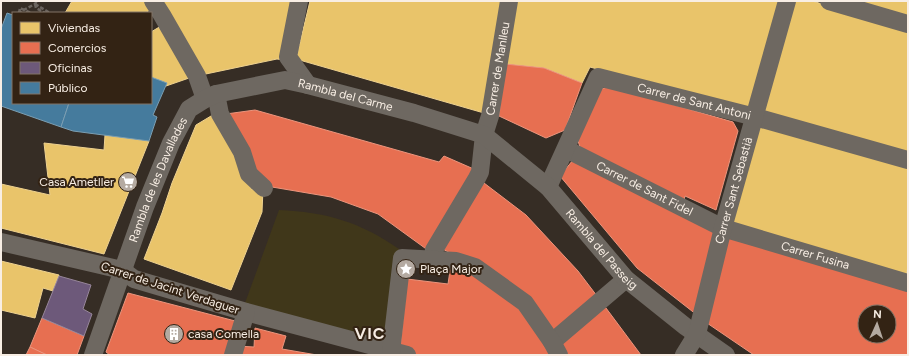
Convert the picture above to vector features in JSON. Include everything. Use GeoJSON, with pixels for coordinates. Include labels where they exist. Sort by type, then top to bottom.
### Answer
{"type":"FeatureCollection","features":[{"type":"Feature","properties":{"kind":"street"},"geometry":{"type":"LineString","coordinates":[[299,1],[288,57],[308,85]]}},
{"type":"Feature","properties":{"kind":"street","name":"Carrer de Manlleu"},"geometry":{"type":"LineString","coordinates":[[428,259],[480,172],[484,135],[490,116],[509,1]]}},
{"type":"Feature","properties":{"kind":"street","name":"Carrer Sant Sebastià"},"geometry":{"type":"LineString","coordinates":[[684,355],[696,334],[723,228],[787,1]]}},
{"type":"Feature","properties":{"kind":"street"},"geometry":{"type":"LineString","coordinates":[[829,1],[908,24]]}},
{"type":"Feature","properties":{"kind":"street"},"geometry":{"type":"LineString","coordinates":[[155,13],[210,96],[242,152],[249,174],[264,188]]}},
{"type":"Feature","properties":{"kind":"street","name":"Carrer de Sant Antoni"},"geometry":{"type":"LineString","coordinates":[[548,187],[598,76],[754,117],[908,160]]}},
{"type":"Feature","properties":{"kind":"street","name":"Rambla del Carme"},"geometry":{"type":"LineString","coordinates":[[210,96],[285,80],[414,113],[484,135]]}},
{"type":"Feature","properties":{"kind":"street","name":"Rambla de les Davallades"},"geometry":{"type":"LineString","coordinates":[[96,353],[122,270],[170,143],[189,109],[210,96]]}},
{"type":"Feature","properties":{"kind":"street","name":"Rambla del Passeig"},"geometry":{"type":"LineString","coordinates":[[484,135],[513,157],[548,187],[626,279],[696,334],[726,355]]}},
{"type":"Feature","properties":{"kind":"street","name":"Carrer de Sant Fidel"},"geometry":{"type":"LineString","coordinates":[[566,149],[723,228]]}},
{"type":"Feature","properties":{"kind":"street","name":"Carrer Fusina"},"geometry":{"type":"LineString","coordinates":[[723,228],[908,283]]}},
{"type":"Feature","properties":{"kind":"street","name":"Carrer de Jacint Verdaguer"},"geometry":{"type":"LineString","coordinates":[[1,242],[122,270],[134,279],[246,312]]}},
{"type":"Feature","properties":{"kind":"street"},"geometry":{"type":"LineString","coordinates":[[234,355],[246,312],[399,353],[402,258],[456,261],[475,267],[525,303],[555,348],[626,279]]}},
{"type":"Feature","properties":{"kind":"path"},"geometry":{"type":"LineString","coordinates":[[21,12],[36,2]]}},
{"type":"Feature","properties":{"kind":"path"},"geometry":{"type":"LineString","coordinates":[[36,2],[36,8],[43,12]]}},
{"type":"Feature","properties":{"kind":"path"},"geometry":{"type":"LineString","coordinates":[[36,2],[49,12]]}},
{"type":"Feature","properties":{"kind":"path"},"geometry":{"type":"LineString","coordinates":[[19,12],[20,8],[29,12]]}},
{"type":"Feature","properties":{"kind":"sand"},"geometry":{"type":"Polygon","coordinates":[[[279,210],[312,213],[342,220],[370,232],[399,249],[384,344],[245,303],[279,210]]]}},
{"type":"Feature","properties":{"kind":"building: Viviendas"},"geometry":{"type":"Polygon","coordinates":[[[72,1],[146,1],[152,9],[147,12],[66,12],[72,1]]]}},
{"type":"Feature","properties":{"kind":"building: Viviendas"},"geometry":{"type":"Polygon","coordinates":[[[157,1],[297,1],[284,60],[277,59],[201,75],[157,1]]]}},
{"type":"Feature","properties":{"kind":"building: Viviendas"},"geometry":{"type":"Polygon","coordinates":[[[310,1],[504,1],[484,113],[296,59],[310,1]]]}},
{"type":"Feature","properties":{"kind":"building: Viviendas"},"geometry":{"type":"Polygon","coordinates":[[[515,1],[784,1],[756,104],[744,110],[590,67],[582,83],[544,68],[505,64],[515,1]]]}},
{"type":"Feature","properties":{"kind":"building: Viviendas"},"geometry":{"type":"Polygon","coordinates":[[[792,1],[812,1],[908,29],[908,158],[759,113],[792,1]]]}},
{"type":"Feature","properties":{"kind":"building: Viviendas"},"geometry":{"type":"Polygon","coordinates":[[[852,1],[908,1],[908,18],[852,1]]]}},
{"type":"Feature","properties":{"kind":"building: Viviendas"},"geometry":{"type":"Polygon","coordinates":[[[161,26],[192,77],[166,86],[167,83],[152,77],[152,31],[161,26]]]}},
{"type":"Feature","properties":{"kind":"building: Viviendas"},"geometry":{"type":"Polygon","coordinates":[[[216,113],[250,179],[251,189],[263,189],[262,212],[231,290],[144,259],[172,183],[196,125],[216,113]]]}},
{"type":"Feature","properties":{"kind":"building: Viviendas"},"geometry":{"type":"Polygon","coordinates":[[[757,121],[908,164],[908,267],[905,279],[726,225],[757,121]]]}},
{"type":"Feature","properties":{"kind":"building: Viviendas"},"geometry":{"type":"Polygon","coordinates":[[[105,135],[149,141],[104,254],[1,228],[1,184],[50,195],[44,143],[104,150],[105,135]]]}},
{"type":"Feature","properties":{"kind":"building: Viviendas"},"geometry":{"type":"Polygon","coordinates":[[[1,261],[59,275],[53,291],[43,288],[35,318],[1,310],[1,261]]]}},
{"type":"Feature","properties":{"kind":"building: Comercios"},"geometry":{"type":"Polygon","coordinates":[[[505,64],[544,68],[582,83],[565,130],[546,138],[499,116],[505,64]]]}},
{"type":"Feature","properties":{"kind":"building: Comercios"},"geometry":{"type":"Polygon","coordinates":[[[609,86],[733,122],[738,131],[716,210],[685,196],[684,200],[581,150],[576,135],[597,91],[609,86]]]}},
{"type":"Feature","properties":{"kind":"building: Comercios"},"geometry":{"type":"Polygon","coordinates":[[[255,110],[439,162],[444,156],[476,170],[429,251],[378,214],[331,197],[272,187],[256,171],[226,114],[255,110]]]}},
{"type":"Feature","properties":{"kind":"building: Comercios"},"geometry":{"type":"Polygon","coordinates":[[[573,160],[718,233],[697,315],[637,268],[560,176],[573,160]]]}},
{"type":"Feature","properties":{"kind":"building: Comercios"},"geometry":{"type":"Polygon","coordinates":[[[484,183],[526,215],[578,271],[597,296],[552,337],[452,254],[439,247],[484,183]]]}},
{"type":"Feature","properties":{"kind":"building: Comercios"},"geometry":{"type":"Polygon","coordinates":[[[725,234],[908,287],[908,355],[754,355],[704,321],[725,234]]]}},
{"type":"Feature","properties":{"kind":"building: Comercios"},"geometry":{"type":"Polygon","coordinates":[[[451,264],[471,269],[523,306],[553,355],[417,355],[400,349],[407,279],[448,284],[451,264]]]}},
{"type":"Feature","properties":{"kind":"building: Comercios","name":"casa Comella"},"geometry":{"type":"Polygon","coordinates":[[[128,293],[239,322],[230,355],[110,355],[106,352],[128,293]]]}},
{"type":"Feature","properties":{"kind":"building: Comercios"},"geometry":{"type":"Polygon","coordinates":[[[603,304],[641,355],[562,355],[557,343],[603,304]]]}},
{"type":"Feature","properties":{"kind":"building: Comercios"},"geometry":{"type":"Polygon","coordinates":[[[42,318],[84,336],[77,355],[47,355],[30,347],[42,318]]]}},
{"type":"Feature","properties":{"kind":"building: Comercios"},"geometry":{"type":"Polygon","coordinates":[[[255,328],[286,336],[282,349],[317,355],[236,355],[237,346],[254,347],[255,328]]]}},
{"type":"Feature","properties":{"kind":"building: Comercios"},"geometry":{"type":"Polygon","coordinates":[[[30,347],[47,355],[26,355],[30,347]]]}},
{"type":"Feature","properties":{"kind":"building: Oficinas"},"geometry":{"type":"Polygon","coordinates":[[[59,276],[91,285],[83,309],[92,314],[84,336],[42,318],[59,276]]]}},
{"type":"Feature","properties":{"kind":"building: Público"},"geometry":{"type":"Polygon","coordinates":[[[7,13],[12,15],[12,104],[69,104],[61,127],[1,106],[1,29],[7,13]]]}},
{"type":"Feature","properties":{"kind":"building: Público"},"geometry":{"type":"Polygon","coordinates":[[[152,77],[167,83],[153,115],[157,117],[149,141],[73,131],[61,127],[69,104],[152,104],[152,77]]]}},
{"type":"Feature","properties":{"kind":"place","name":"Casa Ametller"},"geometry":{"type":"Point","coordinates":[128,182]}},
{"type":"Feature","properties":{"kind":"place","name":"Plaça Major"},"geometry":{"type":"Point","coordinates":[406,269]}},
{"type":"Feature","properties":{"kind":"place","name":"casa Comella"},"geometry":{"type":"Point","coordinates":[174,334]}},
{"type":"Feature","properties":{"kind":"district","name":"VIC"},"geometry":{"type":"Point","coordinates":[370,333]}}]}
